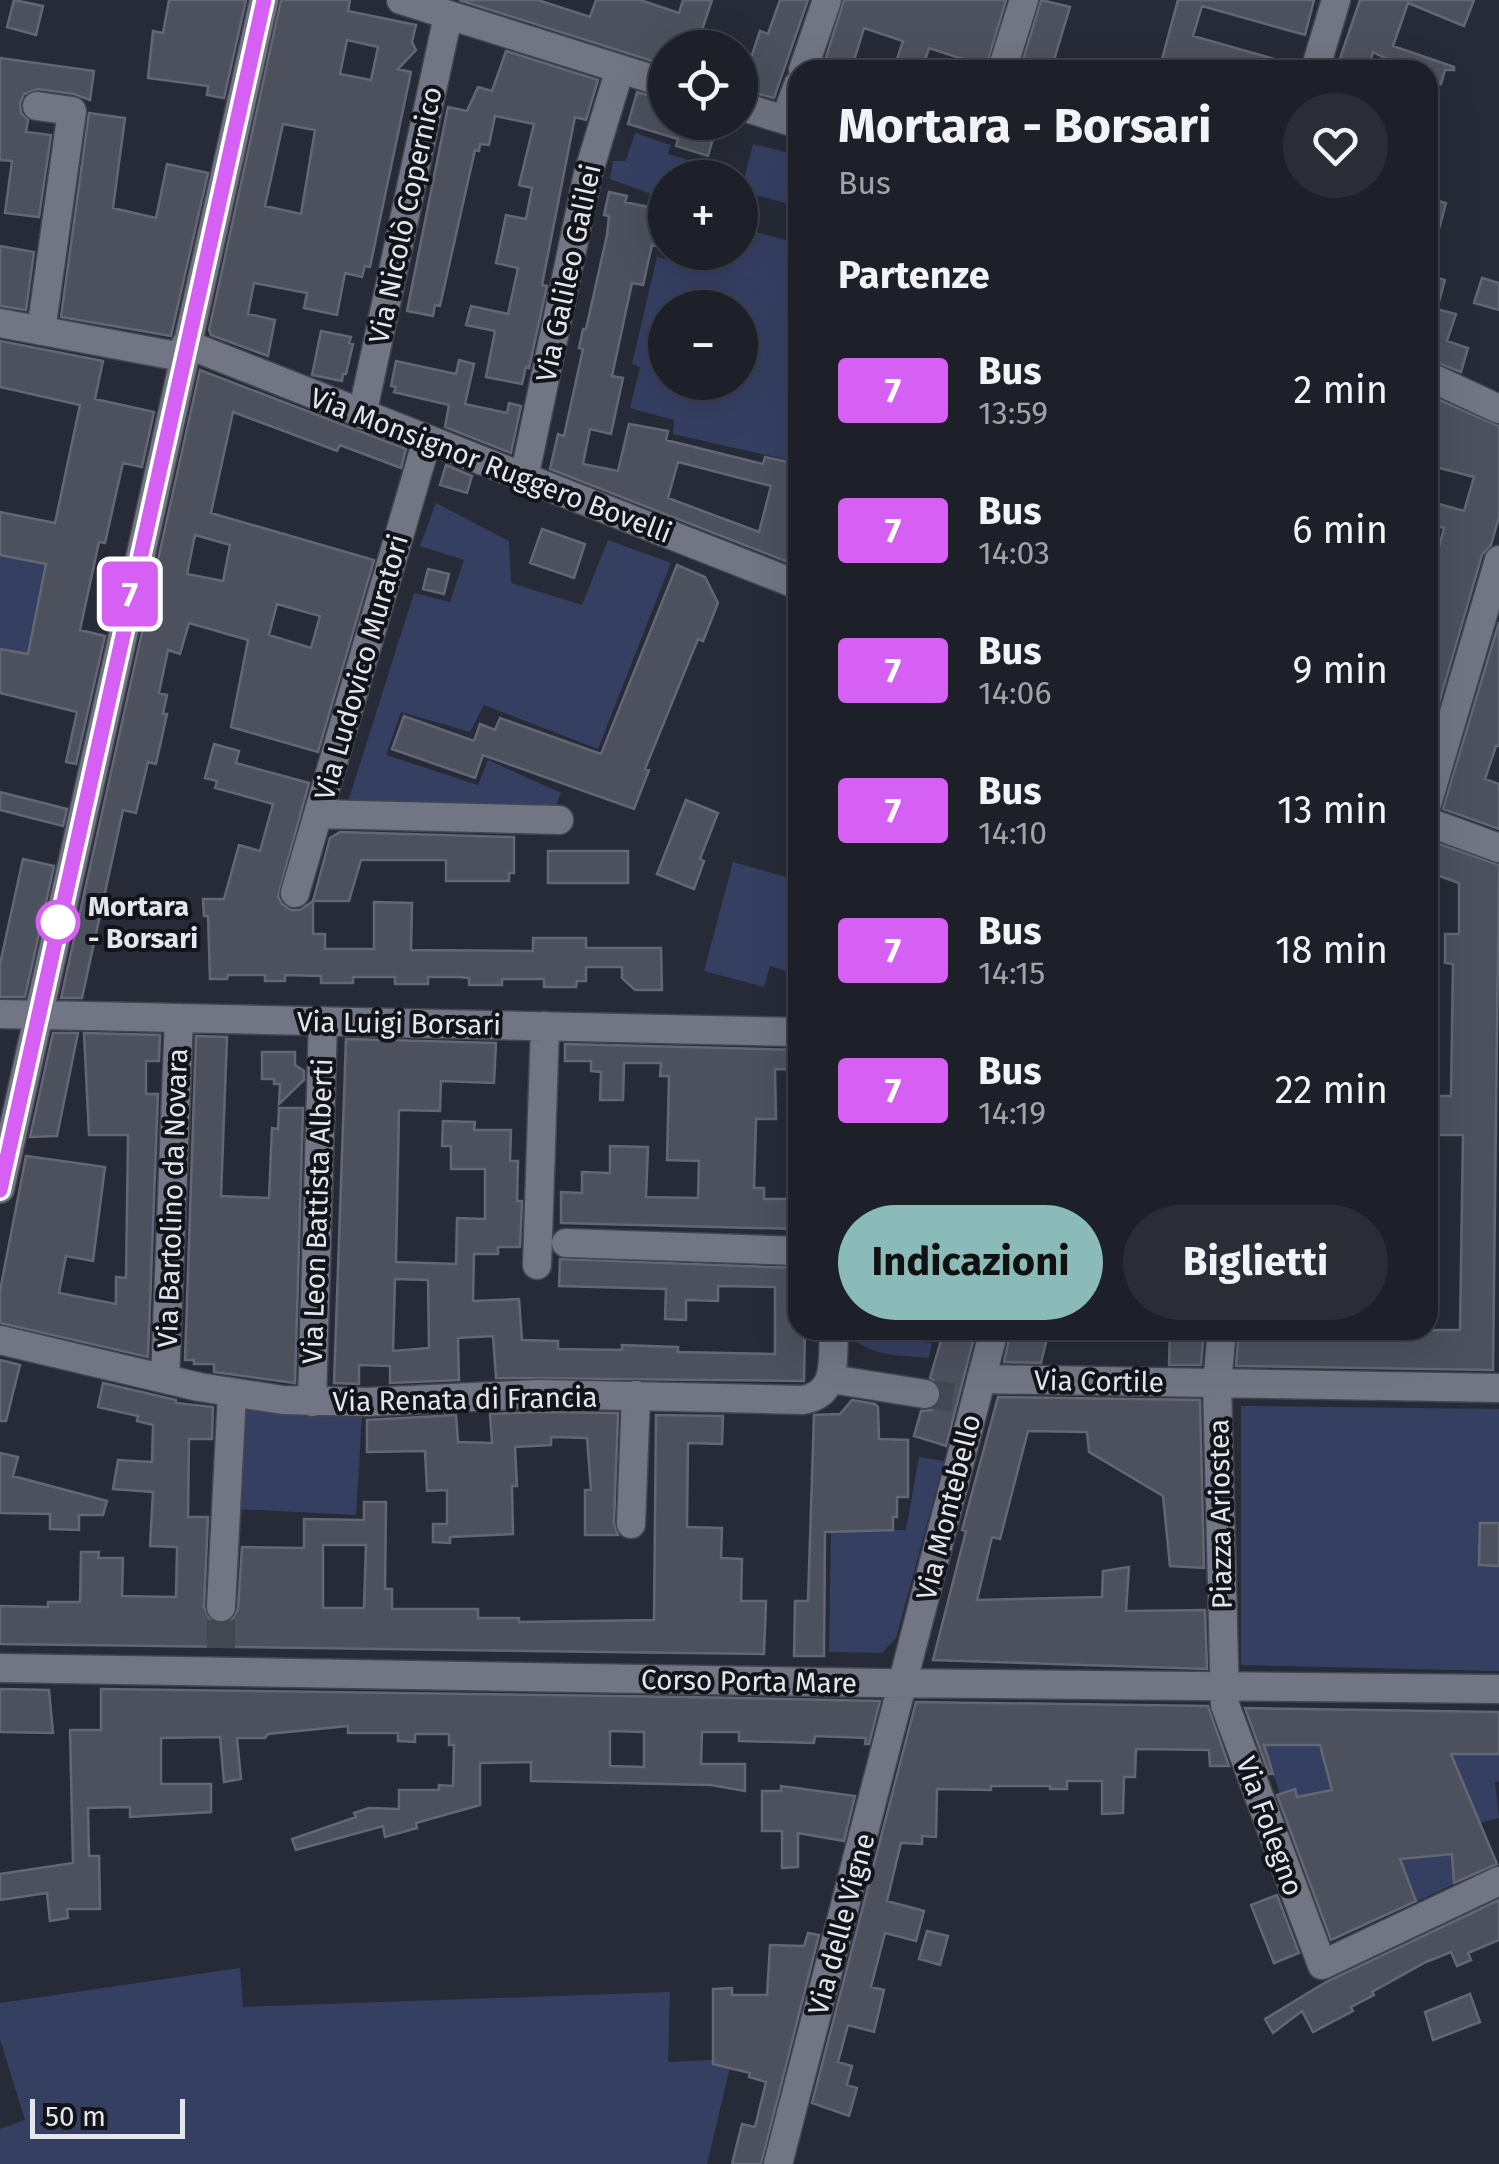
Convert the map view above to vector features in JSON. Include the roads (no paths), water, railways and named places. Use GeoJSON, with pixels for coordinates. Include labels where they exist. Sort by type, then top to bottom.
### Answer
{"type":"FeatureCollection","features":[{"type":"Feature","properties":{"kind":"street"},"geometry":{"type":"LineString","coordinates":[[0,1189],[264,0]]}},
{"type":"Feature","properties":{"kind":"street"},"geometry":{"type":"LineString","coordinates":[[402,0],[648,78]]}},
{"type":"Feature","properties":{"kind":"street"},"geometry":{"type":"LineString","coordinates":[[806,60],[827,0]]}},
{"type":"Feature","properties":{"kind":"street"},"geometry":{"type":"LineString","coordinates":[[1005,60],[1024,0]]}},
{"type":"Feature","properties":{"kind":"street"},"geometry":{"type":"LineString","coordinates":[[1318,60],[1336,0]]}},
{"type":"Feature","properties":{"kind":"street","name":"Via Nicolò Copernico"},"geometry":{"type":"LineString","coordinates":[[362,415],[448,16]]}},
{"type":"Feature","properties":{"kind":"street","name":"Via Galileo Galilei"},"geometry":{"type":"LineString","coordinates":[[524,478],[588,174],[620,69]]}},
{"type":"Feature","properties":{"kind":"street"},"geometry":{"type":"LineString","coordinates":[[37,106],[72,111],[41,331]]}},
{"type":"Feature","properties":{"kind":"street"},"geometry":{"type":"LineString","coordinates":[[758,112],[788,121]]}},
{"type":"Feature","properties":{"kind":"street","name":"Via Monsignor Ruggero Bovelli"},"geometry":{"type":"LineString","coordinates":[[0,323],[184,351],[362,415],[788,581]]}},
{"type":"Feature","properties":{"kind":"street"},"geometry":{"type":"LineString","coordinates":[[1438,381],[1499,408]]}},
{"type":"Feature","properties":{"kind":"street","name":"Via Ludovico Muratori"},"geometry":{"type":"LineString","coordinates":[[295,894],[427,440]]}},
{"type":"Feature","properties":{"kind":"street"},"geometry":{"type":"LineString","coordinates":[[1438,767],[1499,560]]}},
{"type":"Feature","properties":{"kind":"street"},"geometry":{"type":"LineString","coordinates":[[318,814],[559,820]]}},
{"type":"Feature","properties":{"kind":"street"},"geometry":{"type":"LineString","coordinates":[[1438,826],[1499,848]]}},
{"type":"Feature","properties":{"kind":"street","name":"Via Luigi Borsari"},"geometry":{"type":"LineString","coordinates":[[0,1014],[788,1032]]}},
{"type":"Feature","properties":{"kind":"street","name":"Via Bartolino da Novara"},"geometry":{"type":"LineString","coordinates":[[165,1378],[179,1018]]}},
{"type":"Feature","properties":{"kind":"street","name":"Via Leon Battista Alberti"},"geometry":{"type":"LineString","coordinates":[[312,1402],[323,1021]]}},
{"type":"Feature","properties":{"kind":"street"},"geometry":{"type":"LineString","coordinates":[[537,1265],[545,1026]]}},
{"type":"Feature","properties":{"kind":"street"},"geometry":{"type":"LineString","coordinates":[[566,1243],[788,1251]]}},
{"type":"Feature","properties":{"kind":"street","name":"Via Renata di Francia"},"geometry":{"type":"LineString","coordinates":[[0,1340],[232,1394],[312,1402],[539,1394],[803,1400],[824,1392],[831,1379]]}},
{"type":"Feature","properties":{"kind":"street"},"geometry":{"type":"LineString","coordinates":[[833,1340],[831,1379],[925,1394]]}},
{"type":"Feature","properties":{"kind":"street","name":"Via Montebello"},"geometry":{"type":"LineString","coordinates":[[903,1684],[972,1392],[990,1340]]}},
{"type":"Feature","properties":{"kind":"street"},"geometry":{"type":"LineString","coordinates":[[1217,1384],[1221,1340]]}},
{"type":"Feature","properties":{"kind":"street","name":"Via Cortile"},"geometry":{"type":"LineString","coordinates":[[972,1392],[1217,1384]]}},
{"type":"Feature","properties":{"kind":"street","name":"Piazza Ariostea"},"geometry":{"type":"LineString","coordinates":[[1224,1687],[1217,1384],[1499,1388]]}},
{"type":"Feature","properties":{"kind":"street"},"geometry":{"type":"LineString","coordinates":[[221,1607],[232,1394]]}},
{"type":"Feature","properties":{"kind":"street"},"geometry":{"type":"LineString","coordinates":[[632,1524],[636,1396]]}},
{"type":"Feature","properties":{"kind":"street","name":"Corso Porta Mare"},"geometry":{"type":"LineString","coordinates":[[0,1668],[220,1660],[903,1684],[1499,1689]]}},
{"type":"Feature","properties":{"kind":"street","name":"Via delle Vigne"},"geometry":{"type":"LineString","coordinates":[[778,2164],[903,1684]]}},
{"type":"Feature","properties":{"kind":"street","name":"Via Folegno"},"geometry":{"type":"LineString","coordinates":[[1224,1687],[1226,1705],[1322,1965],[1499,1881]]}},
{"type":"Feature","properties":{"kind":"tunnel"},"geometry":{"type":"LineString","coordinates":[[925,1394],[961,1398]]}},
{"type":"Feature","properties":{"kind":"tunnel"},"geometry":{"type":"LineString","coordinates":[[221,1607],[221,1648]]}},
{"type":"Feature","properties":{"kind":"place","name":"Mortara - Borsari"},"geometry":{"type":"Point","coordinates":[58,922]}}]}
